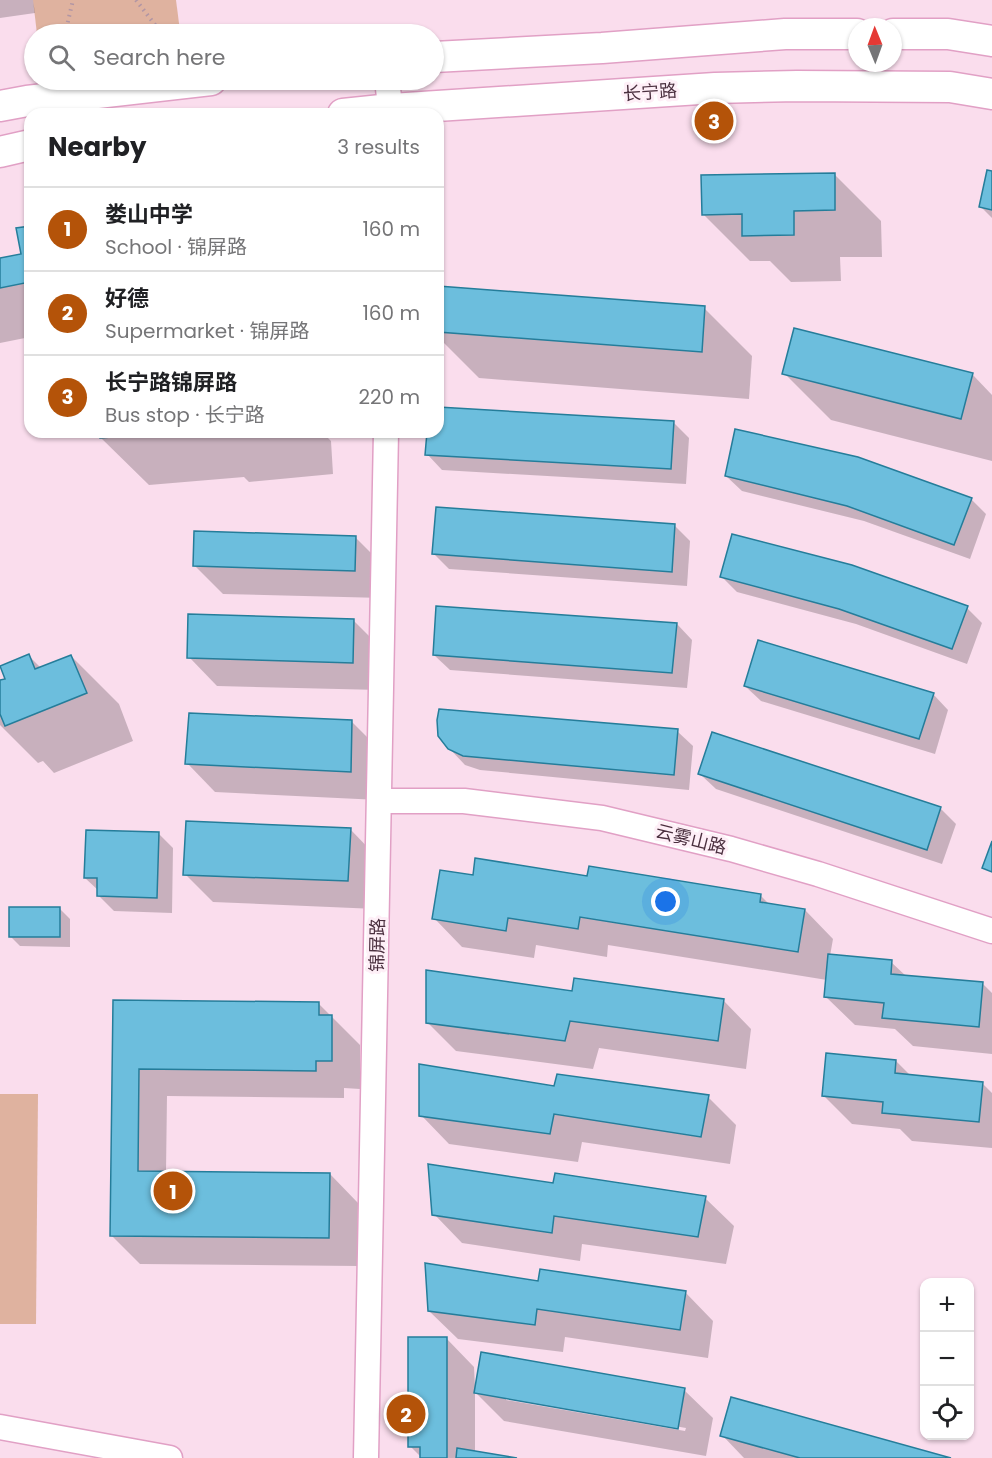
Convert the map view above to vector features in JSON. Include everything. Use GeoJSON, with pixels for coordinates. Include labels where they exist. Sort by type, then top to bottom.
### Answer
{"type":"FeatureCollection","features":[{"type":"Feature","properties":{"kind":"main road"},"geometry":{"type":"LineString","coordinates":[[444,56],[602,48],[785,34],[848,34]]}},
{"type":"Feature","properties":{"kind":"main road"},"geometry":{"type":"LineString","coordinates":[[902,34],[948,34],[992,40]]}},
{"type":"Feature","properties":{"kind":"main road","name":"长宁路"},"geometry":{"type":"LineString","coordinates":[[444,108],[715,88],[950,87],[992,94]]}},
{"type":"Feature","properties":{"kind":"main road"},"geometry":{"type":"LineString","coordinates":[[0,106],[123,90]]}},
{"type":"Feature","properties":{"kind":"main road"},"geometry":{"type":"LineString","coordinates":[[0,152],[24,146]]}},
{"type":"Feature","properties":{"kind":"street"},"geometry":{"type":"LineString","coordinates":[[388,90],[390,108]]}},
{"type":"Feature","properties":{"kind":"street","name":"锦屏路"},"geometry":{"type":"LineString","coordinates":[[366,1458],[386,438]]}},
{"type":"Feature","properties":{"kind":"street","name":"云雾山路"},"geometry":{"type":"LineString","coordinates":[[380,801],[464,801],[602,818],[731,849],[992,931]]}},
{"type":"Feature","properties":{"kind":"street"},"geometry":{"type":"LineString","coordinates":[[0,1427],[169,1458]]}},
{"type":"Feature","properties":{"kind":"path"},"geometry":{"type":"LineString","coordinates":[[67,24],[73,0]]}},
{"type":"Feature","properties":{"kind":"path"},"geometry":{"type":"LineString","coordinates":[[136,0],[154,24]]}},
{"type":"Feature","properties":{"kind":"shaded area"},"geometry":{"type":"Polygon","coordinates":[[[33,0],[176,0],[179,24],[36,24],[33,0]]]}},
{"type":"Feature","properties":{"kind":"shaded area"},"geometry":{"type":"Polygon","coordinates":[[[0,1094],[38,1094],[36,1324],[0,1324],[0,1094]]]}},
{"type":"Feature","properties":{"kind":"building"},"geometry":{"type":"Polygon","coordinates":[[[987,170],[992,171],[992,210],[979,207],[987,170]]]}},
{"type":"Feature","properties":{"kind":"building"},"geometry":{"type":"Polygon","coordinates":[[[835,173],[835,210],[794,211],[794,235],[742,236],[742,214],[702,215],[701,175],[835,173]]]}},
{"type":"Feature","properties":{"kind":"building"},"geometry":{"type":"Polygon","coordinates":[[[24,227],[24,283],[0,288],[0,258],[21,254],[16,228],[24,227]]]}},
{"type":"Feature","properties":{"kind":"building"},"geometry":{"type":"Polygon","coordinates":[[[444,286],[705,306],[702,352],[444,332],[444,286]]]}},
{"type":"Feature","properties":{"kind":"building"},"geometry":{"type":"Polygon","coordinates":[[[794,328],[973,373],[961,419],[782,374],[794,328]]]}},
{"type":"Feature","properties":{"kind":"building"},"geometry":{"type":"Polygon","coordinates":[[[444,407],[674,421],[671,469],[425,455],[426,438],[444,438],[444,407]]]}},
{"type":"Feature","properties":{"kind":"building"},"geometry":{"type":"Polygon","coordinates":[[[735,429],[858,457],[972,498],[954,545],[847,506],[725,476],[735,429]]]}},
{"type":"Feature","properties":{"kind":"building"},"geometry":{"type":"Polygon","coordinates":[[[436,507],[675,524],[672,572],[432,554],[436,507]]]}},
{"type":"Feature","properties":{"kind":"building"},"geometry":{"type":"Polygon","coordinates":[[[194,531],[356,536],[355,571],[193,566],[194,531]]]}},
{"type":"Feature","properties":{"kind":"building"},"geometry":{"type":"Polygon","coordinates":[[[732,534],[852,565],[968,606],[952,649],[839,609],[720,577],[732,534]]]}},
{"type":"Feature","properties":{"kind":"building"},"geometry":{"type":"Polygon","coordinates":[[[436,606],[677,623],[672,673],[433,655],[436,606]]]}},
{"type":"Feature","properties":{"kind":"building"},"geometry":{"type":"Polygon","coordinates":[[[188,614],[354,619],[353,663],[187,658],[188,614]]]}},
{"type":"Feature","properties":{"kind":"building"},"geometry":{"type":"Polygon","coordinates":[[[758,640],[934,693],[919,739],[744,686],[758,640]]]}},
{"type":"Feature","properties":{"kind":"building"},"geometry":{"type":"Polygon","coordinates":[[[29,654],[35,669],[71,655],[87,693],[5,726],[0,714],[0,680],[5,679],[0,666],[29,654]]]}},
{"type":"Feature","properties":{"kind":"building"},"geometry":{"type":"Polygon","coordinates":[[[439,709],[678,729],[674,775],[463,756],[448,749],[438,736],[439,709]]]}},
{"type":"Feature","properties":{"kind":"building"},"geometry":{"type":"Polygon","coordinates":[[[189,713],[352,720],[351,772],[185,764],[189,713]]]}},
{"type":"Feature","properties":{"kind":"building"},"geometry":{"type":"Polygon","coordinates":[[[712,732],[941,807],[927,850],[698,774],[712,732]]]}},
{"type":"Feature","properties":{"kind":"building"},"geometry":{"type":"Polygon","coordinates":[[[186,821],[351,828],[348,881],[183,875],[186,821]]]}},
{"type":"Feature","properties":{"kind":"building"},"geometry":{"type":"Polygon","coordinates":[[[86,830],[159,832],[157,898],[97,896],[97,878],[84,878],[86,830]]]}},
{"type":"Feature","properties":{"kind":"building"},"geometry":{"type":"Polygon","coordinates":[[[992,841],[992,872],[982,868],[992,841]]]}},
{"type":"Feature","properties":{"kind":"building"},"geometry":{"type":"Polygon","coordinates":[[[475,858],[587,876],[589,866],[761,894],[760,902],[805,909],[798,952],[580,917],[578,929],[508,918],[506,931],[432,919],[440,870],[473,875],[475,858]]]}},
{"type":"Feature","properties":{"kind":"building"},"geometry":{"type":"Polygon","coordinates":[[[9,907],[60,907],[60,937],[9,937],[9,907]]]}},
{"type":"Feature","properties":{"kind":"building"},"geometry":{"type":"Polygon","coordinates":[[[828,954],[892,960],[891,974],[983,982],[979,1027],[882,1018],[884,1003],[824,997],[828,954]]]}},
{"type":"Feature","properties":{"kind":"building"},"geometry":{"type":"Polygon","coordinates":[[[426,970],[572,991],[574,978],[724,999],[718,1041],[570,1021],[565,1041],[426,1023],[426,970]]]}},
{"type":"Feature","properties":{"kind":"building"},"geometry":{"type":"Polygon","coordinates":[[[113,1000],[319,1002],[319,1015],[332,1015],[332,1061],[316,1061],[316,1071],[139,1069],[138,1171],[330,1173],[329,1238],[110,1236],[113,1000]]]}},
{"type":"Feature","properties":{"kind":"building"},"geometry":{"type":"Polygon","coordinates":[[[826,1053],[896,1060],[895,1073],[983,1082],[979,1122],[882,1113],[883,1102],[822,1096],[826,1053]]]}},
{"type":"Feature","properties":{"kind":"building"},"geometry":{"type":"Polygon","coordinates":[[[419,1064],[554,1086],[557,1074],[709,1095],[701,1137],[554,1114],[550,1134],[419,1116],[419,1064]]]}},
{"type":"Feature","properties":{"kind":"building"},"geometry":{"type":"Polygon","coordinates":[[[428,1164],[553,1183],[555,1173],[706,1196],[698,1237],[554,1216],[552,1233],[432,1215],[428,1164]]]}},
{"type":"Feature","properties":{"kind":"building"},"geometry":{"type":"Polygon","coordinates":[[[425,1263],[538,1281],[540,1269],[686,1291],[680,1330],[537,1309],[535,1325],[428,1311],[425,1263]]]}},
{"type":"Feature","properties":{"kind":"building"},"geometry":{"type":"Polygon","coordinates":[[[408,1337],[447,1337],[447,1458],[420,1458],[420,1447],[408,1447],[408,1337]]]}},
{"type":"Feature","properties":{"kind":"building"},"geometry":{"type":"Polygon","coordinates":[[[481,1352],[685,1388],[678,1429],[474,1393],[481,1352]]]}},
{"type":"Feature","properties":{"kind":"building"},"geometry":{"type":"Polygon","coordinates":[[[731,1397],[951,1458],[800,1458],[720,1436],[731,1397]]]}},
{"type":"Feature","properties":{"kind":"building"},"geometry":{"type":"Polygon","coordinates":[[[457,1448],[517,1458],[456,1458],[457,1448]]]}},
{"type":"Feature","properties":{"kind":"place","name":"长宁路锦屏路"},"geometry":{"type":"Point","coordinates":[714,121]}},
{"type":"Feature","properties":{"kind":"place","name":"娄山中学"},"geometry":{"type":"Point","coordinates":[173,1191]}},
{"type":"Feature","properties":{"kind":"place","name":"好德"},"geometry":{"type":"Point","coordinates":[406,1414]}}]}
